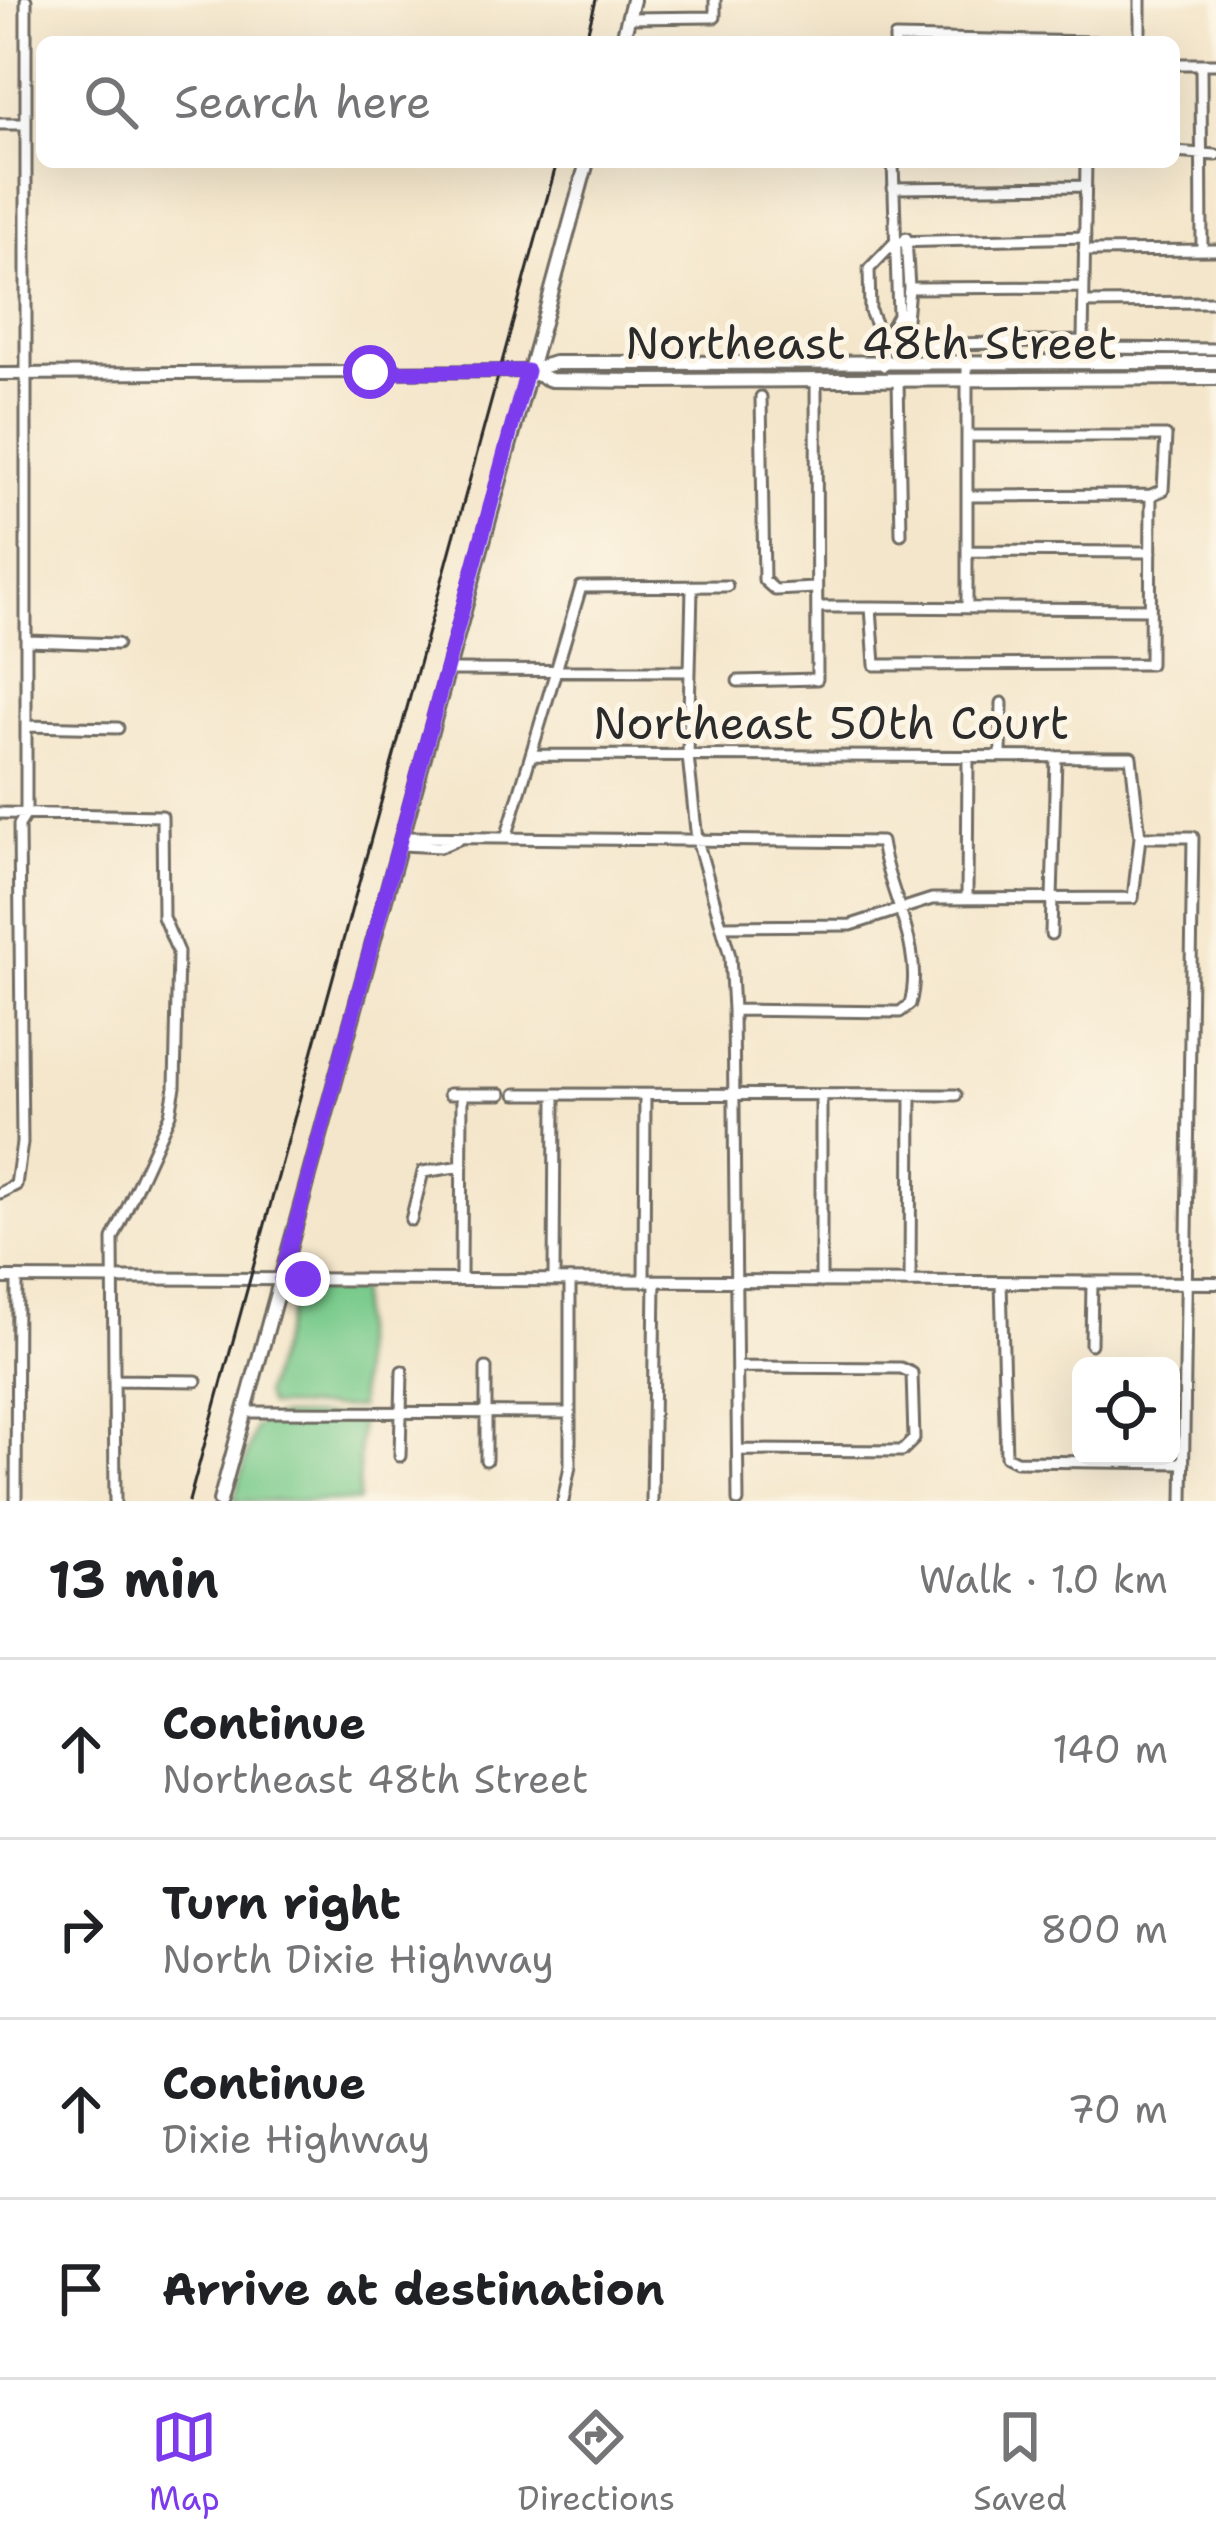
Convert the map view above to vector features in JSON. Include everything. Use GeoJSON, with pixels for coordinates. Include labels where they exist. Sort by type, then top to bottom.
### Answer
{"type":"FeatureCollection","features":[{"type":"Feature","properties":{"kind":"main road"},"geometry":{"type":"LineString","coordinates":[[624,36],[633,0]]}},
{"type":"Feature","properties":{"kind":"main road"},"geometry":{"type":"LineString","coordinates":[[220,1501],[585,168]]}},
{"type":"Feature","properties":{"kind":"main road","name":"Northeast 48th Street"},"geometry":{"type":"LineString","coordinates":[[527,371],[550,380],[898,380],[967,372],[1216,362]]}},
{"type":"Feature","properties":{"kind":"main road","name":"Northeast 48th Street"},"geometry":{"type":"LineString","coordinates":[[527,371],[554,363],[884,366],[1216,378]]}},
{"type":"Feature","properties":{"kind":"main road"},"geometry":{"type":"LineString","coordinates":[[796,381],[873,376],[884,366]]}},
{"type":"Feature","properties":{"kind":"street"},"geometry":{"type":"LineString","coordinates":[[0,1193],[16,1184],[22,1143],[19,825],[26,814],[26,0]]}},
{"type":"Feature","properties":{"kind":"street"},"geometry":{"type":"LineString","coordinates":[[628,18],[715,16],[715,0]]}},
{"type":"Feature","properties":{"kind":"street"},"geometry":{"type":"LineString","coordinates":[[1140,0],[1140,31]]}},
{"type":"Feature","properties":{"kind":"street"},"geometry":{"type":"LineString","coordinates":[[1180,64],[1216,64]]}},
{"type":"Feature","properties":{"kind":"street"},"geometry":{"type":"LineString","coordinates":[[1201,64],[1202,250]]}},
{"type":"Feature","properties":{"kind":"street"},"geometry":{"type":"LineString","coordinates":[[1201,94],[1216,94]]}},
{"type":"Feature","properties":{"kind":"street"},"geometry":{"type":"LineString","coordinates":[[1202,122],[1216,122]]}},
{"type":"Feature","properties":{"kind":"street"},"geometry":{"type":"LineString","coordinates":[[0,124],[25,124]]}},
{"type":"Feature","properties":{"kind":"street"},"geometry":{"type":"LineString","coordinates":[[1180,150],[1216,155]]}},
{"type":"Feature","properties":{"kind":"street"},"geometry":{"type":"LineString","coordinates":[[893,168],[909,288],[904,339],[912,345],[1083,341],[1095,348],[1216,349]]}},
{"type":"Feature","properties":{"kind":"street"},"geometry":{"type":"LineString","coordinates":[[1083,341],[1086,168]]}},
{"type":"Feature","properties":{"kind":"street"},"geometry":{"type":"LineString","coordinates":[[893,188],[1085,185]]}},
{"type":"Feature","properties":{"kind":"street"},"geometry":{"type":"LineString","coordinates":[[1202,191],[1216,190]]}},
{"type":"Feature","properties":{"kind":"street"},"geometry":{"type":"LineString","coordinates":[[884,366],[883,342],[870,311],[868,269],[900,240],[1084,237]]}},
{"type":"Feature","properties":{"kind":"street"},"geometry":{"type":"LineString","coordinates":[[883,342],[898,315],[900,240]]}},
{"type":"Feature","properties":{"kind":"street"},"geometry":{"type":"LineString","coordinates":[[1084,251],[1216,250]]}},
{"type":"Feature","properties":{"kind":"street"},"geometry":{"type":"LineString","coordinates":[[909,288],[1084,287]]}},
{"type":"Feature","properties":{"kind":"street"},"geometry":{"type":"LineString","coordinates":[[1084,303],[1216,302]]}},
{"type":"Feature","properties":{"kind":"street","name":"Northeast 48th Street"},"geometry":{"type":"LineString","coordinates":[[0,374],[527,371]]}},
{"type":"Feature","properties":{"kind":"street"},"geometry":{"type":"LineString","coordinates":[[967,372],[967,606]]}},
{"type":"Feature","properties":{"kind":"street"},"geometry":{"type":"LineString","coordinates":[[898,380],[901,534]]}},
{"type":"Feature","properties":{"kind":"street"},"geometry":{"type":"LineString","coordinates":[[738,681],[817,679],[816,381]]}},
{"type":"Feature","properties":{"kind":"street"},"geometry":{"type":"LineString","coordinates":[[761,397],[764,580],[775,590],[814,589]]}},
{"type":"Feature","properties":{"kind":"street"},"geometry":{"type":"LineString","coordinates":[[969,436],[1166,436],[1166,482],[1163,490],[1151,495],[970,496]]}},
{"type":"Feature","properties":{"kind":"street"},"geometry":{"type":"LineString","coordinates":[[872,607],[874,665],[1150,664],[1151,495]]}},
{"type":"Feature","properties":{"kind":"street"},"geometry":{"type":"LineString","coordinates":[[968,551],[1151,552]]}},
{"type":"Feature","properties":{"kind":"street"},"geometry":{"type":"LineString","coordinates":[[506,838],[581,587],[727,586]]}},
{"type":"Feature","properties":{"kind":"street"},"geometry":{"type":"LineString","coordinates":[[692,588],[688,756],[698,840],[723,926],[733,1010],[738,1501]]}},
{"type":"Feature","properties":{"kind":"street"},"geometry":{"type":"LineString","coordinates":[[818,608],[1150,609]]}},
{"type":"Feature","properties":{"kind":"street"},"geometry":{"type":"LineString","coordinates":[[27,641],[117,644]]}},
{"type":"Feature","properties":{"kind":"street"},"geometry":{"type":"LineString","coordinates":[[450,670],[690,670]]}},
{"type":"Feature","properties":{"kind":"street"},"geometry":{"type":"LineString","coordinates":[[1001,755],[1002,704]]}},
{"type":"Feature","properties":{"kind":"street"},"geometry":{"type":"LineString","coordinates":[[26,726],[118,728]]}},
{"type":"Feature","properties":{"kind":"street","name":"Northeast 50th Court"},"geometry":{"type":"LineString","coordinates":[[531,755],[1131,757],[1140,837]]}},
{"type":"Feature","properties":{"kind":"street"},"geometry":{"type":"LineString","coordinates":[[968,757],[968,897]]}},
{"type":"Feature","properties":{"kind":"street"},"geometry":{"type":"LineString","coordinates":[[1051,934],[1056,757]]}},
{"type":"Feature","properties":{"kind":"street"},"geometry":{"type":"LineString","coordinates":[[0,813],[162,816],[164,917],[178,952],[175,1087],[164,1127],[117,1225],[110,1279],[115,1501]]}},
{"type":"Feature","properties":{"kind":"street"},"geometry":{"type":"LineString","coordinates":[[723,926],[851,925],[932,898],[1133,898],[1140,837],[1193,837],[1183,1501]]}},
{"type":"Feature","properties":{"kind":"street"},"geometry":{"type":"LineString","coordinates":[[403,841],[440,847],[461,838],[881,842],[887,881],[913,948],[913,995],[900,1012],[733,1010]]}},
{"type":"Feature","properties":{"kind":"street"},"geometry":{"type":"LineString","coordinates":[[448,1094],[501,1094]]}},
{"type":"Feature","properties":{"kind":"street"},"geometry":{"type":"LineString","coordinates":[[516,1094],[956,1095]]}},
{"type":"Feature","properties":{"kind":"street"},"geometry":{"type":"LineString","coordinates":[[461,1280],[463,1095]]}},
{"type":"Feature","properties":{"kind":"street"},"geometry":{"type":"LineString","coordinates":[[554,1280],[555,1095]]}},
{"type":"Feature","properties":{"kind":"street"},"geometry":{"type":"LineString","coordinates":[[910,1282],[911,1095]]}},
{"type":"Feature","properties":{"kind":"street"},"geometry":{"type":"LineString","coordinates":[[645,1096],[652,1501]]}},
{"type":"Feature","properties":{"kind":"street"},"geometry":{"type":"LineString","coordinates":[[821,1096],[821,1282]]}},
{"type":"Feature","properties":{"kind":"street"},"geometry":{"type":"LineString","coordinates":[[411,1220],[423,1172],[462,1166]]}},
{"type":"Feature","properties":{"kind":"street"},"geometry":{"type":"LineString","coordinates":[[0,1278],[1216,1283]]}},
{"type":"Feature","properties":{"kind":"street"},"geometry":{"type":"LineString","coordinates":[[16,1501],[17,1278]]}},
{"type":"Feature","properties":{"kind":"street"},"geometry":{"type":"LineString","coordinates":[[563,1501],[570,1412],[570,1280]]}},
{"type":"Feature","properties":{"kind":"street"},"geometry":{"type":"LineString","coordinates":[[1001,1282],[1006,1456],[1016,1461],[1072,1460]]}},
{"type":"Feature","properties":{"kind":"street"},"geometry":{"type":"LineString","coordinates":[[1091,1283],[1091,1344]]}},
{"type":"Feature","properties":{"kind":"street"},"geometry":{"type":"LineString","coordinates":[[740,1367],[901,1368],[912,1373],[910,1446],[902,1451],[740,1450]]}},
{"type":"Feature","properties":{"kind":"street"},"geometry":{"type":"LineString","coordinates":[[486,1368],[486,1460]]}},
{"type":"Feature","properties":{"kind":"street"},"geometry":{"type":"LineString","coordinates":[[400,1456],[402,1370]]}},
{"type":"Feature","properties":{"kind":"street"},"geometry":{"type":"LineString","coordinates":[[115,1380],[196,1381]]}},
{"type":"Feature","properties":{"kind":"street"},"geometry":{"type":"LineString","coordinates":[[244,1412],[570,1412]]}},
{"type":"Feature","properties":{"kind":"street"},"geometry":{"type":"LineString","coordinates":[[1180,1462],[1184,1462]]}},
{"type":"Feature","properties":{"kind":"green space"},"geometry":{"type":"Polygon","coordinates":[[[306,1290],[359,1291],[359,1408],[269,1406],[264,1394],[294,1298],[306,1290]]]}},
{"type":"Feature","properties":{"kind":"green space"},"geometry":{"type":"Polygon","coordinates":[[[277,1416],[360,1416],[358,1501],[234,1501],[255,1427],[277,1416]]]}},
{"type":"Feature","properties":{"kind":"railway"},"geometry":{"type":"LineString","coordinates":[[587,36],[596,0]]}},
{"type":"Feature","properties":{"kind":"railway"},"geometry":{"type":"LineString","coordinates":[[189,1501],[555,168]]}},
{"type":"Feature","properties":{"kind":"route"},"geometry":{"type":"LineString","coordinates":[[303,1279],[281,1279],[450,670],[527,371],[370,372]]}}]}
